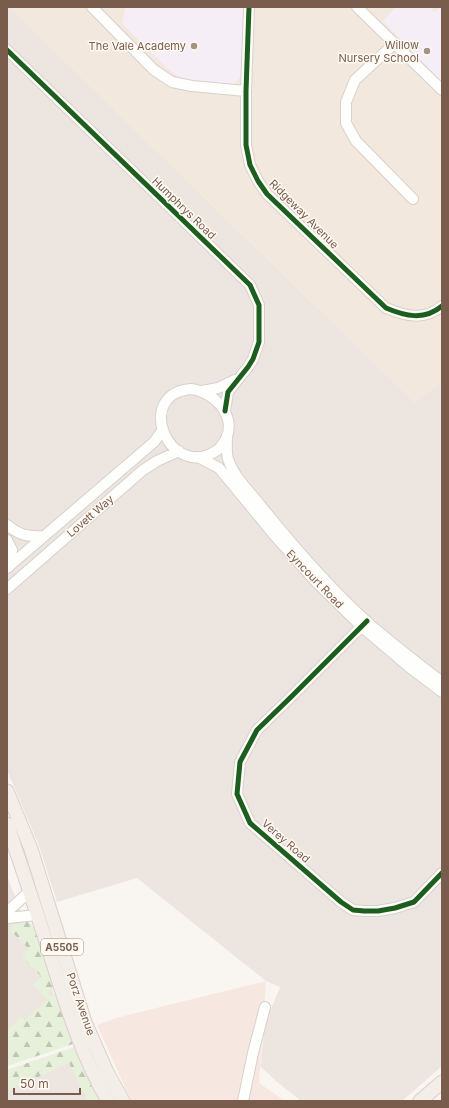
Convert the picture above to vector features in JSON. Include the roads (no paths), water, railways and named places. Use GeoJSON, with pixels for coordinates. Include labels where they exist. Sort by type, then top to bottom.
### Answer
{"type":"FeatureCollection","features":[{"type":"Feature","properties":{"kind":"main road","name":"Porz Avenue"},"geometry":{"type":"LineString","coordinates":[[7,791],[31,849],[85,1022],[107,1072],[123,1101]]}},
{"type":"Feature","properties":{"kind":"main road","name":"Porz Avenue"},"geometry":{"type":"LineString","coordinates":[[7,824],[70,1016],[83,1051],[108,1101]]}},
{"type":"Feature","properties":{"kind":"main road"},"geometry":{"type":"LineString","coordinates":[[420,1101],[442,1082]]}},
{"type":"Feature","properties":{"kind":"street"},"geometry":{"type":"LineString","coordinates":[[92,7],[154,70],[172,82],[192,86],[246,91]]}},
{"type":"Feature","properties":{"kind":"street","name":"Ridgeway Avenue"},"geometry":{"type":"LineString","coordinates":[[249,7],[246,145],[250,165],[258,181],[267,194],[386,308],[399,314],[414,317],[436,311],[442,306]]}},
{"type":"Feature","properties":{"kind":"street"},"geometry":{"type":"LineString","coordinates":[[358,7],[442,90]]}},
{"type":"Feature","properties":{"kind":"street"},"geometry":{"type":"LineString","coordinates":[[395,43],[355,80],[346,102],[346,123],[356,141],[413,198]]}},
{"type":"Feature","properties":{"kind":"street","name":"Humphrys Road"},"geometry":{"type":"LineString","coordinates":[[7,50],[250,285],[259,305],[259,342],[253,359],[228,392],[225,411]]}},
{"type":"Feature","properties":{"kind":"street","name":"Humphrys Road"},"geometry":{"type":"LineString","coordinates":[[202,391],[218,388],[239,378]]}},
{"type":"Feature","properties":{"kind":"street"},"geometry":{"type":"LineString","coordinates":[[186,390],[202,391],[208,394],[225,411],[228,417],[229,426],[227,435],[218,450],[208,455],[198,457],[185,455],[169,442],[162,431],[161,415],[164,405],[171,396],[186,390]]}},
{"type":"Feature","properties":{"kind":"street","name":"Lovett Way"},"geometry":{"type":"LineString","coordinates":[[8,568],[154,442],[162,431]]}},
{"type":"Feature","properties":{"kind":"street","name":"Eyncourt Road"},"geometry":{"type":"LineString","coordinates":[[227,435],[228,459],[239,479],[279,528],[364,624],[442,682]]}},
{"type":"Feature","properties":{"kind":"street","name":"Lovett Way"},"geometry":{"type":"LineString","coordinates":[[7,589],[143,470],[157,461],[179,451]]}},
{"type":"Feature","properties":{"kind":"street","name":"Eyncourt Road"},"geometry":{"type":"LineString","coordinates":[[198,457],[219,468],[275,536],[316,582],[364,624],[409,668],[442,692]]}},
{"type":"Feature","properties":{"kind":"street"},"geometry":{"type":"LineString","coordinates":[[7,525],[21,534],[44,536]]}},
{"type":"Feature","properties":{"kind":"street"},"geometry":{"type":"LineString","coordinates":[[7,540],[12,550],[8,568]]}},
{"type":"Feature","properties":{"kind":"street","name":"Verey Road"},"geometry":{"type":"LineString","coordinates":[[364,624],[256,730],[240,762],[237,794],[250,823],[341,902],[353,910],[378,912],[414,902],[442,873]]}},
{"type":"Feature","properties":{"kind":"street"},"geometry":{"type":"LineString","coordinates":[[7,912],[30,891]]}},
{"type":"Feature","properties":{"kind":"street"},"geometry":{"type":"LineString","coordinates":[[7,918],[38,915]]}},
{"type":"Feature","properties":{"kind":"street"},"geometry":{"type":"LineString","coordinates":[[243,1101],[253,1053],[265,1007]]}},
{"type":"Feature","properties":{"kind":"place","name":"The Vale Academy"},"geometry":{"type":"Point","coordinates":[194,46]}},
{"type":"Feature","properties":{"kind":"place","name":"Willow Nursery School"},"geometry":{"type":"Point","coordinates":[427,51]}}]}
